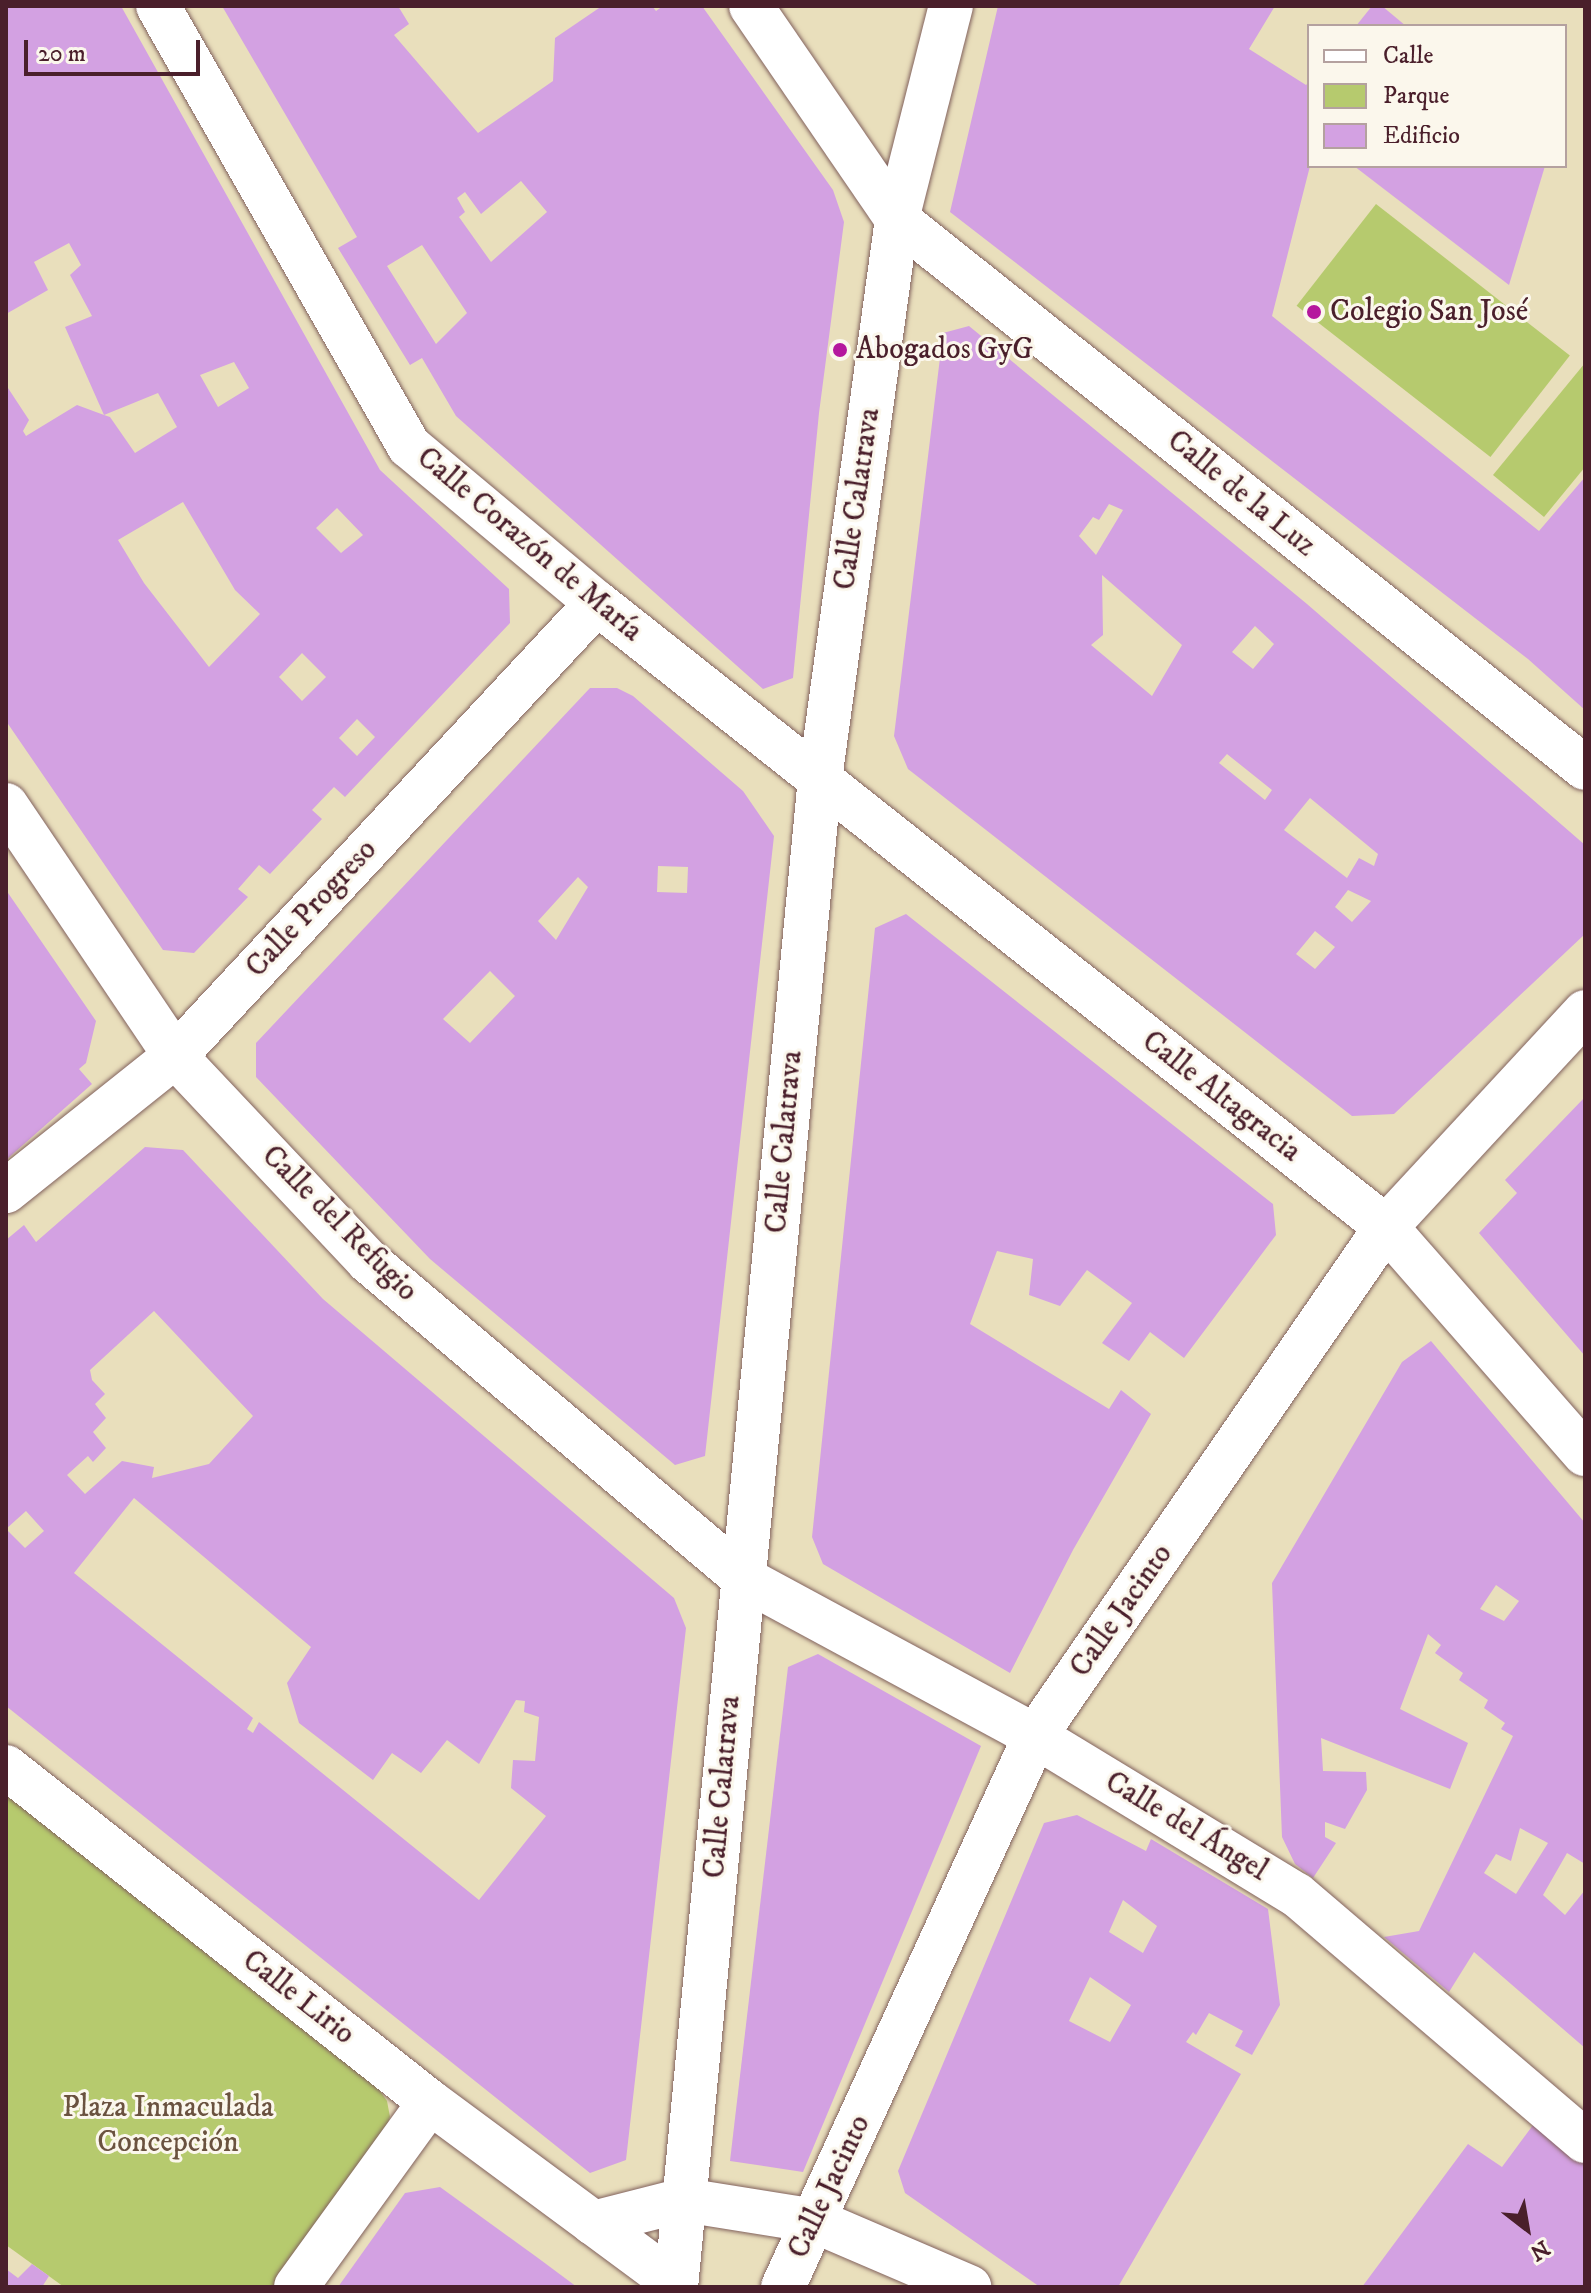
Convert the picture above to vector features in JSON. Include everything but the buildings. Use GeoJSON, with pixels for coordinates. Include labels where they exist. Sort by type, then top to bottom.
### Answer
{"type":"FeatureCollection","features":[{"type":"Feature","properties":{"kind":"street","name":"Calle Corazón de María"},"geometry":{"type":"LineString","coordinates":[[158,6],[409,446],[597,603],[820,779]]}},
{"type":"Feature","properties":{"kind":"street","name":"Calle de la Luz"},"geometry":{"type":"LineString","coordinates":[[751,6],[897,219],[1585,768]]}},
{"type":"Feature","properties":{"kind":"street","name":"Calle Calatrava"},"geometry":{"type":"LineString","coordinates":[[676,2285],[820,779],[897,219],[951,6]]}},
{"type":"Feature","properties":{"kind":"street","name":"Calle Progreso"},"geometry":{"type":"LineString","coordinates":[[6,1191],[175,1056],[597,603]]}},
{"type":"Feature","properties":{"kind":"street","name":"Calle Altagracia"},"geometry":{"type":"LineString","coordinates":[[820,779],[1386,1227],[1585,1454]]}},
{"type":"Feature","properties":{"kind":"street","name":"Calle del Refugio"},"geometry":{"type":"LineString","coordinates":[[6,805],[175,1056],[368,1261],[743,1578]]}},
{"type":"Feature","properties":{"kind":"street","name":"Calle Jacinto"},"geometry":{"type":"LineString","coordinates":[[783,2287],[1035,1736],[1386,1227],[1585,1012]]}},
{"type":"Feature","properties":{"kind":"street","name":"Calle del Ángel"},"geometry":{"type":"LineString","coordinates":[[743,1578],[1035,1736],[1297,1895],[1585,2141]]}},
{"type":"Feature","properties":{"kind":"street","name":"Calle Lirio"},"geometry":{"type":"LineString","coordinates":[[6,1767],[430,2102],[676,2285]]}},
{"type":"Feature","properties":{"kind":"street"},"geometry":{"type":"LineString","coordinates":[[296,2287],[430,2102]]}},
{"type":"Feature","properties":{"kind":"street"},"geometry":{"type":"LineString","coordinates":[[593,2223],[684,2200],[815,2221],[969,2287]]}},
{"type":"Feature","properties":{"kind":"green space"},"geometry":{"type":"Polygon","coordinates":[[[1376,204],[1570,355],[1490,457],[1297,306],[1376,204]]]}},
{"type":"Feature","properties":{"kind":"green space"},"geometry":{"type":"Polygon","coordinates":[[[1585,363],[1585,467],[1544,517],[1493,475],[1585,363]]]}},
{"type":"Feature","properties":{"kind":"green space","name":"Plaza Inmaculada Concepción"},"geometry":{"type":"Polygon","coordinates":[[[6,1797],[18,1799],[371,2078],[387,2101],[390,2117],[380,2145],[274,2287],[64,2287],[6,2245],[6,1797]]]}},
{"type":"Feature","properties":{"kind":"place","name":"Colegio San José"},"geometry":{"type":"Point","coordinates":[1314,312]}},
{"type":"Feature","properties":{"kind":"place","name":"Abogados GyG"},"geometry":{"type":"Point","coordinates":[840,350]}}]}
